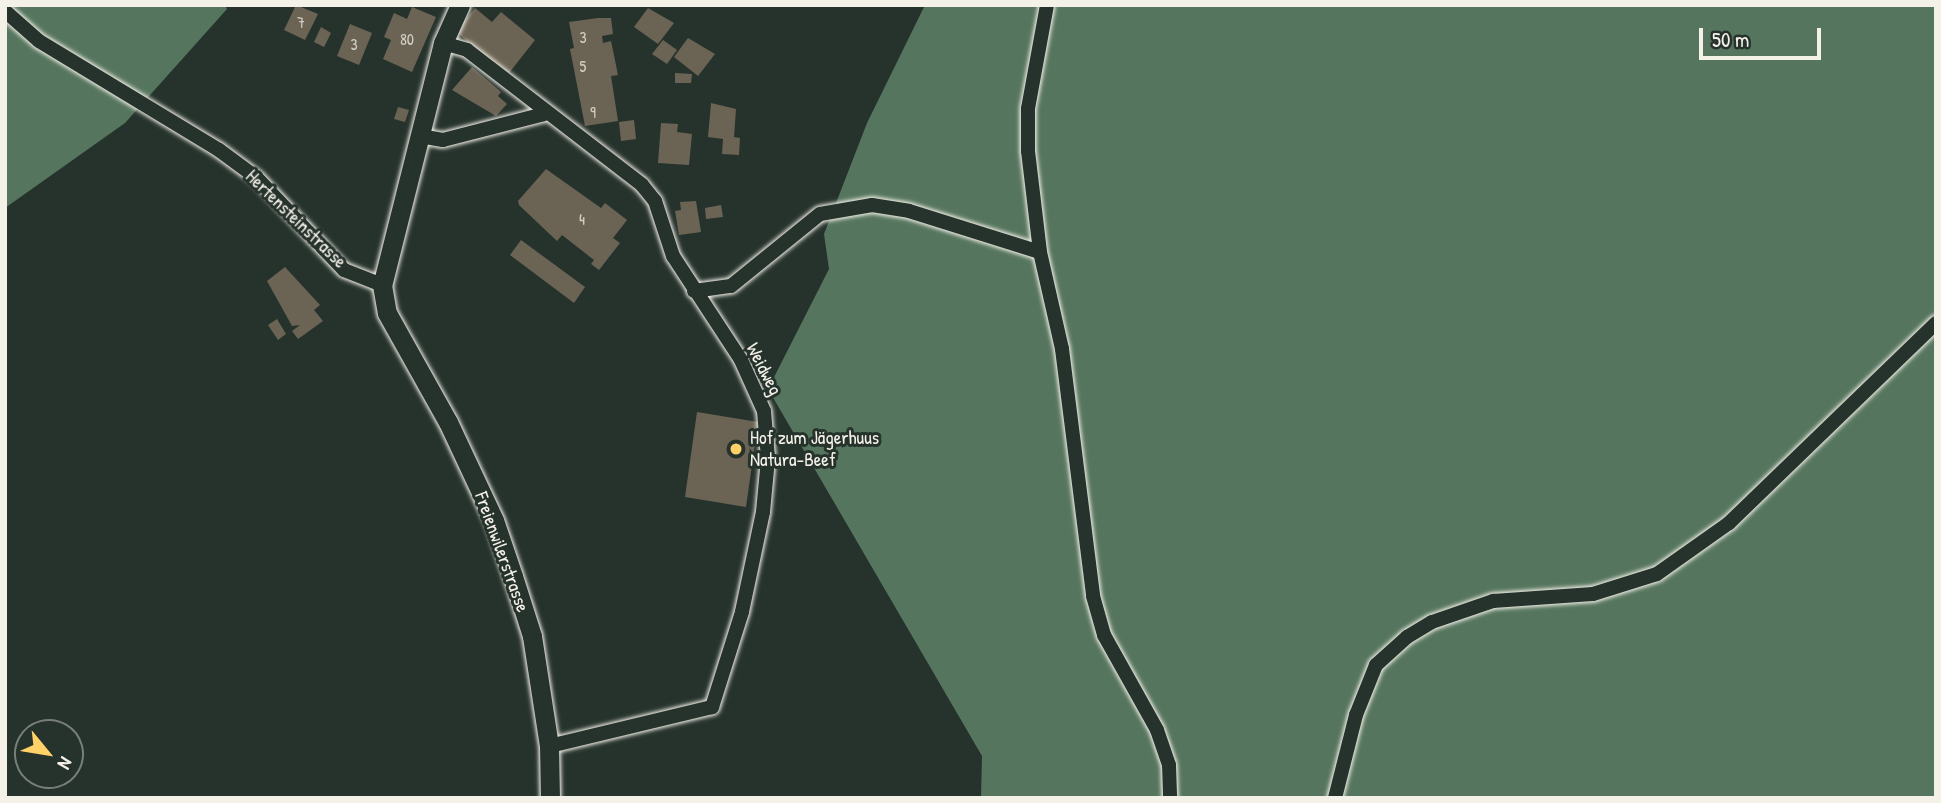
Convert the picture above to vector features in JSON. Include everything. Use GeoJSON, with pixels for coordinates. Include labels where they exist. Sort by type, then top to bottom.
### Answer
{"type":"FeatureCollection","features":[{"type":"Feature","properties":{"kind":"street"},"geometry":{"type":"LineString","coordinates":[[1047,5],[1028,109],[1028,151],[1040,252],[1062,349],[1093,596],[1104,635],[1157,730],[1169,765],[1170,798]]}},
{"type":"Feature","properties":{"kind":"street"},"geometry":{"type":"LineString","coordinates":[[382,285],[453,7]]}},
{"type":"Feature","properties":{"kind":"street","name":"Hertensteinstrasse"},"geometry":{"type":"LineString","coordinates":[[5,11],[39,41],[219,150],[257,178],[344,270],[382,285]]}},
{"type":"Feature","properties":{"kind":"street","name":"Weidweg"},"geometry":{"type":"LineString","coordinates":[[443,43],[467,50],[544,114],[649,193],[673,256],[741,360],[764,411],[768,459],[763,512],[720,689],[712,707],[548,746]]}},
{"type":"Feature","properties":{"kind":"street"},"geometry":{"type":"LineString","coordinates":[[420,136],[443,140],[544,114]]}},
{"type":"Feature","properties":{"kind":"street"},"geometry":{"type":"LineString","coordinates":[[694,291],[731,286],[820,214],[872,205],[909,211],[1040,252]]}},
{"type":"Feature","properties":{"kind":"street","name":"Freienwilerstrasse"},"geometry":{"type":"LineString","coordinates":[[382,285],[387,313],[406,354],[448,422],[495,520],[532,636],[548,746],[550,798]]}},
{"type":"Feature","properties":{"kind":"street"},"geometry":{"type":"LineString","coordinates":[[1335,798],[1356,715],[1376,664],[1406,638],[1432,622],[1493,601],[1593,594],[1657,574],[1729,523],[1936,323]]}},
{"type":"Feature","properties":{"kind":"green space"},"geometry":{"type":"Polygon","coordinates":[[[5,5],[225,5],[227,9],[125,123],[5,208],[5,5]]]}},
{"type":"Feature","properties":{"kind":"green space"},"geometry":{"type":"Polygon","coordinates":[[[925,5],[1936,5],[1936,798],[981,798],[982,756],[768,389],[829,269],[824,234],[867,123],[925,5]]]}},
{"type":"Feature","properties":{"kind":"building"},"geometry":{"type":"Polygon","coordinates":[[[296,5],[318,14],[305,40],[284,30],[296,5]]]}},
{"type":"Feature","properties":{"kind":"building"},"geometry":{"type":"Polygon","coordinates":[[[412,7],[436,17],[412,72],[383,59],[391,40],[384,37],[394,13],[407,19],[412,7]]]}},
{"type":"Feature","properties":{"kind":"building"},"geometry":{"type":"Polygon","coordinates":[[[475,8],[492,22],[501,12],[535,40],[509,73],[494,61],[491,64],[456,31],[475,8]]]}},
{"type":"Feature","properties":{"kind":"building"},"geometry":{"type":"Polygon","coordinates":[[[648,8],[674,23],[658,44],[634,27],[648,8]]]}},
{"type":"Feature","properties":{"kind":"building"},"geometry":{"type":"Polygon","coordinates":[[[611,18],[613,34],[602,36],[603,43],[611,41],[618,75],[611,76],[618,121],[585,126],[570,49],[574,48],[569,22],[611,18]]]}},
{"type":"Feature","properties":{"kind":"building"},"geometry":{"type":"Polygon","coordinates":[[[350,24],[372,33],[359,65],[337,56],[350,24]]]}},
{"type":"Feature","properties":{"kind":"building"},"geometry":{"type":"Polygon","coordinates":[[[321,27],[331,33],[324,47],[314,42],[321,27]]]}},
{"type":"Feature","properties":{"kind":"building"},"geometry":{"type":"Polygon","coordinates":[[[688,38],[715,54],[698,76],[674,57],[688,38]]]}},
{"type":"Feature","properties":{"kind":"building"},"geometry":{"type":"Polygon","coordinates":[[[663,40],[677,50],[667,64],[652,54],[663,40]]]}},
{"type":"Feature","properties":{"kind":"building"},"geometry":{"type":"Polygon","coordinates":[[[472,67],[501,92],[498,96],[507,104],[496,116],[452,90],[472,67]]]}},
{"type":"Feature","properties":{"kind":"building"},"geometry":{"type":"Polygon","coordinates":[[[675,73],[692,74],[691,83],[675,83],[675,73]]]}},
{"type":"Feature","properties":{"kind":"building"},"geometry":{"type":"Polygon","coordinates":[[[711,103],[736,109],[734,137],[740,138],[739,155],[722,154],[723,139],[708,137],[711,103]]]}},
{"type":"Feature","properties":{"kind":"building"},"geometry":{"type":"Polygon","coordinates":[[[398,107],[409,110],[405,122],[394,119],[398,107]]]}},
{"type":"Feature","properties":{"kind":"building"},"geometry":{"type":"Polygon","coordinates":[[[634,120],[636,139],[621,141],[619,122],[634,120]]]}},
{"type":"Feature","properties":{"kind":"building"},"geometry":{"type":"Polygon","coordinates":[[[661,123],[678,124],[677,132],[692,134],[689,165],[658,163],[661,123]]]}},
{"type":"Feature","properties":{"kind":"building"},"geometry":{"type":"Polygon","coordinates":[[[546,169],[601,208],[605,203],[627,220],[613,238],[620,243],[599,270],[591,264],[594,260],[562,235],[557,241],[519,205],[518,201],[546,169]]]}},
{"type":"Feature","properties":{"kind":"building"},"geometry":{"type":"Polygon","coordinates":[[[696,201],[701,232],[679,235],[675,211],[681,210],[680,202],[696,201]]]}},
{"type":"Feature","properties":{"kind":"building"},"geometry":{"type":"Polygon","coordinates":[[[721,205],[723,217],[706,219],[705,208],[721,205]]]}},
{"type":"Feature","properties":{"kind":"building"},"geometry":{"type":"Polygon","coordinates":[[[521,240],[585,287],[574,303],[510,255],[521,240]]]}},
{"type":"Feature","properties":{"kind":"building"},"geometry":{"type":"Polygon","coordinates":[[[285,267],[320,305],[314,310],[323,321],[298,339],[292,331],[300,325],[292,326],[267,281],[285,267]]]}},
{"type":"Feature","properties":{"kind":"building"},"geometry":{"type":"Polygon","coordinates":[[[277,319],[286,334],[278,340],[268,325],[277,319]]]}},
{"type":"Feature","properties":{"kind":"building"},"geometry":{"type":"Polygon","coordinates":[[[697,412],[758,422],[746,507],[685,497],[697,412]]]}},
{"type":"Feature","properties":{"kind":"place","name":"Hof zum Jägerhuus Natura-Beef"},"geometry":{"type":"Point","coordinates":[736,449]}}]}
